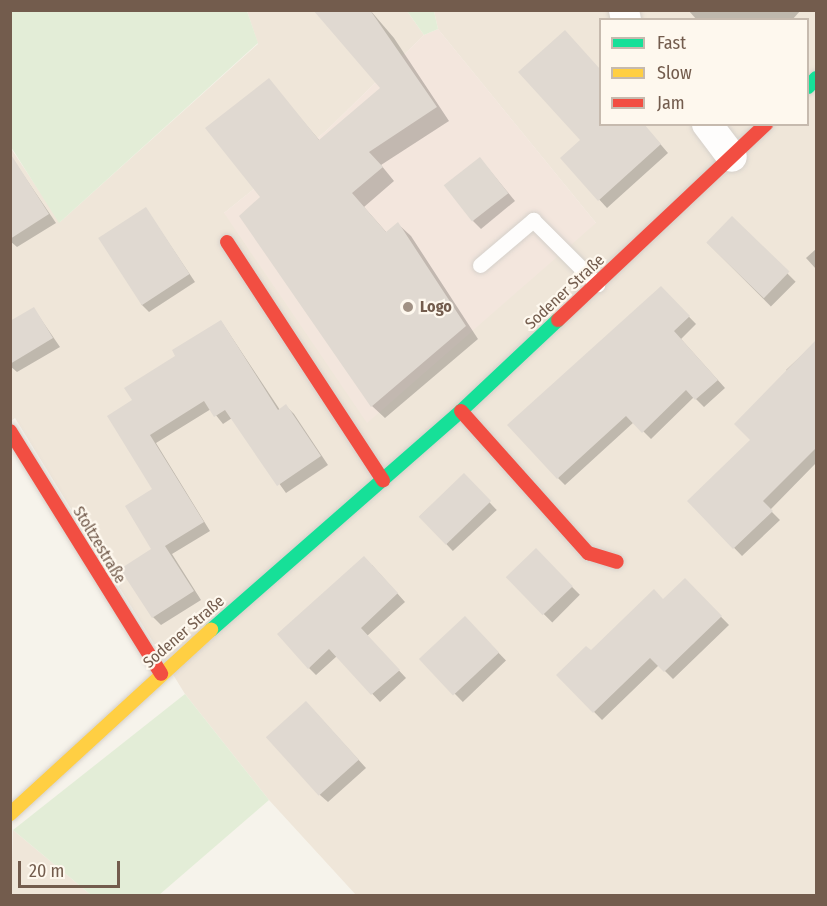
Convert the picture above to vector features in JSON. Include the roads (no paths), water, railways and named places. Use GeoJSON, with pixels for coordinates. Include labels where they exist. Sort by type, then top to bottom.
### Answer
{"type":"FeatureCollection","features":[{"type":"Feature","properties":{"kind":"main road","name":"Sodener Straße"},"geometry":{"type":"LineString","coordinates":[[10,814],[161,674],[461,411],[764,126]]}},
{"type":"Feature","properties":{"kind":"main road"},"geometry":{"type":"LineString","coordinates":[[227,242],[383,480]]}},
{"type":"Feature","properties":{"kind":"main road"},"geometry":{"type":"LineString","coordinates":[[461,411],[588,553],[617,562]]}},
{"type":"Feature","properties":{"kind":"main road","name":"Stoltzestraße"},"geometry":{"type":"LineString","coordinates":[[10,431],[161,674]]}},
{"type":"Feature","properties":{"kind":"street"},"geometry":{"type":"LineString","coordinates":[[709,126],[732,157]]}},
{"type":"Feature","properties":{"kind":"lane"},"geometry":{"type":"LineString","coordinates":[[480,265],[533,220],[597,284]]}},
{"type":"Feature","properties":{"kind":"place","name":"Logo"},"geometry":{"type":"Point","coordinates":[408,307]}}]}
